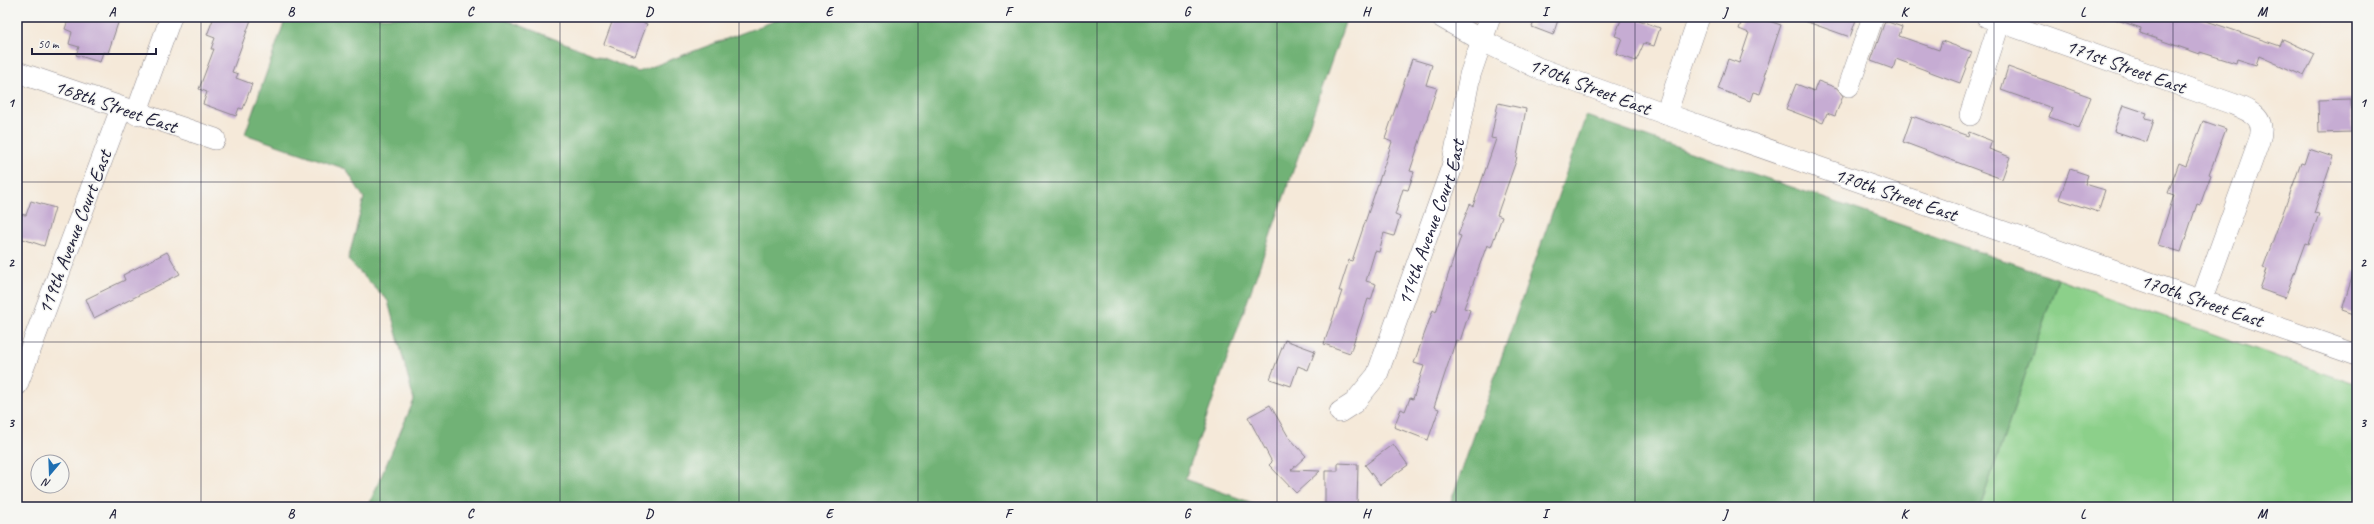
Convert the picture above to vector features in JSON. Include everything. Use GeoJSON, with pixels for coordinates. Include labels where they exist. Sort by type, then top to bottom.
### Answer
{"type":"FeatureCollection","features":[{"type":"Feature","properties":{"kind":"street","name":"119th Avenue Court East"},"geometry":{"type":"LineString","coordinates":[[18,381],[128,111],[171,17]]}},
{"type":"Feature","properties":{"kind":"street","name":"170th Street East"},"geometry":{"type":"LineString","coordinates":[[1441,17],[1481,40],[1538,68],[1666,114],[2202,299],[2357,355]]}},
{"type":"Feature","properties":{"kind":"street","name":"114th Avenue Court East"},"geometry":{"type":"LineString","coordinates":[[1340,412],[1354,403],[1377,375],[1452,167],[1470,74],[1490,17]]}},
{"type":"Feature","properties":{"kind":"street"},"geometry":{"type":"LineString","coordinates":[[1666,114],[1699,17]]}},
{"type":"Feature","properties":{"kind":"street"},"geometry":{"type":"LineString","coordinates":[[1849,86],[1873,17]]}},
{"type":"Feature","properties":{"kind":"street"},"geometry":{"type":"LineString","coordinates":[[1970,115],[1994,19]]}},
{"type":"Feature","properties":{"kind":"street","name":"171st Street East"},"geometry":{"type":"LineString","coordinates":[[1994,19],[2233,104],[2251,111],[2260,122],[2262,132],[2202,299]]}},
{"type":"Feature","properties":{"kind":"street","name":"168th Street East"},"geometry":{"type":"LineString","coordinates":[[17,72],[128,111],[215,139]]}},
{"type":"Feature","properties":{"kind":"green space"},"geometry":{"type":"Polygon","coordinates":[[[17,17],[24,17],[17,36],[17,17]]]}},
{"type":"Feature","properties":{"kind":"green space"},"geometry":{"type":"Polygon","coordinates":[[[286,17],[499,17],[638,72],[785,17],[1347,17],[1185,479],[1264,507],[368,507],[414,400],[388,301],[348,260],[364,198],[346,169],[245,134],[286,17]]]}},
{"type":"Feature","properties":{"kind":"green space"},"geometry":{"type":"Polygon","coordinates":[[[1586,116],[2058,279],[1980,507],[1449,507],[1586,116]]]}},
{"type":"Feature","properties":{"kind":"green space"},"geometry":{"type":"Polygon","coordinates":[[[2058,279],[2357,385],[2357,507],[1980,507],[2058,279]]]}},
{"type":"Feature","properties":{"kind":"building"},"geometry":{"type":"Polygon","coordinates":[[[69,17],[120,17],[108,53],[103,52],[100,62],[76,55],[79,47],[69,44],[72,32],[65,29],[69,17]]]}},
{"type":"Feature","properties":{"kind":"building"},"geometry":{"type":"Polygon","coordinates":[[[214,17],[252,17],[232,72],[238,74],[236,78],[252,84],[243,109],[239,108],[236,116],[203,104],[207,92],[199,89],[214,49],[211,49],[215,38],[207,35],[214,17]]]}},
{"type":"Feature","properties":{"kind":"building"},"geometry":{"type":"Polygon","coordinates":[[[614,17],[629,17],[647,24],[635,56],[604,44],[614,17]]]}},
{"type":"Feature","properties":{"kind":"building"},"geometry":{"type":"Polygon","coordinates":[[[1536,17],[1559,17],[1553,35],[1532,27],[1536,17]]]}},
{"type":"Feature","properties":{"kind":"building"},"geometry":{"type":"Polygon","coordinates":[[[1622,17],[1631,17],[1660,28],[1654,46],[1644,43],[1636,61],[1616,54],[1622,38],[1615,36],[1622,17]]]}},
{"type":"Feature","properties":{"kind":"building"},"geometry":{"type":"Polygon","coordinates":[[[1743,17],[1757,17],[1781,25],[1764,76],[1766,77],[1760,94],[1753,92],[1750,101],[1718,89],[1728,59],[1739,63],[1749,33],[1739,29],[1743,17]]]}},
{"type":"Feature","properties":{"kind":"building"},"geometry":{"type":"Polygon","coordinates":[[[1800,17],[1857,17],[1850,37],[1799,19],[1800,17]]]}},
{"type":"Feature","properties":{"kind":"building"},"geometry":{"type":"Polygon","coordinates":[[[2115,17],[2195,17],[2280,46],[2283,39],[2315,54],[2304,76],[2259,56],[2256,65],[2237,59],[2236,63],[2200,52],[2200,54],[2140,33],[2141,28],[2115,19],[2115,17]]]}},
{"type":"Feature","properties":{"kind":"building"},"geometry":{"type":"Polygon","coordinates":[[[1885,21],[1902,27],[1899,36],[1939,50],[1942,41],[1972,52],[1960,83],[1896,59],[1893,69],[1871,61],[1885,21]]]}},
{"type":"Feature","properties":{"kind":"building"},"geometry":{"type":"Polygon","coordinates":[[[1412,59],[1432,65],[1426,85],[1437,88],[1410,171],[1414,172],[1408,190],[1403,189],[1395,215],[1400,217],[1394,236],[1384,233],[1379,252],[1375,251],[1366,281],[1376,284],[1371,300],[1368,299],[1350,353],[1324,344],[1342,291],[1339,291],[1349,260],[1352,261],[1392,142],[1385,139],[1412,59]]]}},
{"type":"Feature","properties":{"kind":"building"},"geometry":{"type":"Polygon","coordinates":[[[2008,67],[2091,97],[2079,128],[2049,117],[2052,108],[2001,90],[2008,67]]]}},
{"type":"Feature","properties":{"kind":"building"},"geometry":{"type":"Polygon","coordinates":[[[1818,81],[1837,88],[1843,96],[1835,116],[1827,113],[1823,123],[1786,109],[1796,84],[1814,91],[1818,81]]]}},
{"type":"Feature","properties":{"kind":"building"},"geometry":{"type":"Polygon","coordinates":[[[2351,99],[2352,132],[2319,133],[2318,100],[2351,99]]]}},
{"type":"Feature","properties":{"kind":"building"},"geometry":{"type":"Polygon","coordinates":[[[1498,103],[1526,109],[1516,161],[1497,215],[1502,217],[1491,247],[1487,245],[1464,308],[1470,310],[1460,341],[1456,340],[1434,407],[1439,409],[1428,440],[1394,427],[1401,409],[1405,411],[1410,398],[1413,399],[1424,366],[1414,363],[1433,310],[1436,312],[1461,236],[1458,235],[1470,204],[1473,206],[1496,139],[1491,138],[1498,103]]]}},
{"type":"Feature","properties":{"kind":"building"},"geometry":{"type":"Polygon","coordinates":[[[2123,105],[2147,113],[2145,118],[2154,120],[2147,142],[2114,131],[2123,105]]]}},
{"type":"Feature","properties":{"kind":"building"},"geometry":{"type":"Polygon","coordinates":[[[1912,116],[1968,136],[1969,132],[1992,141],[1989,149],[2010,157],[2002,179],[1903,142],[1912,116]]]}},
{"type":"Feature","properties":{"kind":"building"},"geometry":{"type":"Polygon","coordinates":[[[2203,121],[2226,129],[2209,174],[2211,175],[2200,205],[2197,204],[2181,252],[2158,245],[2174,195],[2168,193],[2179,163],[2186,166],[2203,121]]]}},
{"type":"Feature","properties":{"kind":"building"},"geometry":{"type":"Polygon","coordinates":[[[2309,149],[2333,157],[2314,213],[2319,214],[2308,244],[2305,243],[2285,298],[2260,289],[2267,269],[2263,268],[2301,163],[2304,164],[2309,149]]]}},
{"type":"Feature","properties":{"kind":"building"},"geometry":{"type":"Polygon","coordinates":[[[2070,169],[2088,175],[2085,184],[2105,190],[2098,212],[2059,199],[2070,169]]]}},
{"type":"Feature","properties":{"kind":"building"},"geometry":{"type":"Polygon","coordinates":[[[31,201],[55,208],[44,246],[17,237],[17,214],[26,215],[31,201]]]}},
{"type":"Feature","properties":{"kind":"building"},"geometry":{"type":"Polygon","coordinates":[[[167,252],[180,274],[94,318],[86,299],[125,280],[123,275],[167,252]]]}},
{"type":"Feature","properties":{"kind":"building"},"geometry":{"type":"Polygon","coordinates":[[[2354,271],[2357,272],[2357,315],[2342,310],[2354,271]]]}},
{"type":"Feature","properties":{"kind":"building"},"geometry":{"type":"Polygon","coordinates":[[[1285,340],[1315,351],[1308,370],[1298,366],[1291,386],[1270,379],[1285,340]]]}},
{"type":"Feature","properties":{"kind":"building"},"geometry":{"type":"Polygon","coordinates":[[[1270,405],[1288,436],[1306,456],[1291,470],[1320,471],[1296,493],[1269,465],[1272,462],[1248,417],[1270,405]]]}},
{"type":"Feature","properties":{"kind":"building"},"geometry":{"type":"Polygon","coordinates":[[[1393,444],[1408,465],[1380,485],[1365,465],[1393,444]]]}},
{"type":"Feature","properties":{"kind":"building"},"geometry":{"type":"Polygon","coordinates":[[[1338,463],[1358,464],[1357,505],[1325,505],[1325,471],[1338,471],[1338,463]]]}}]}
